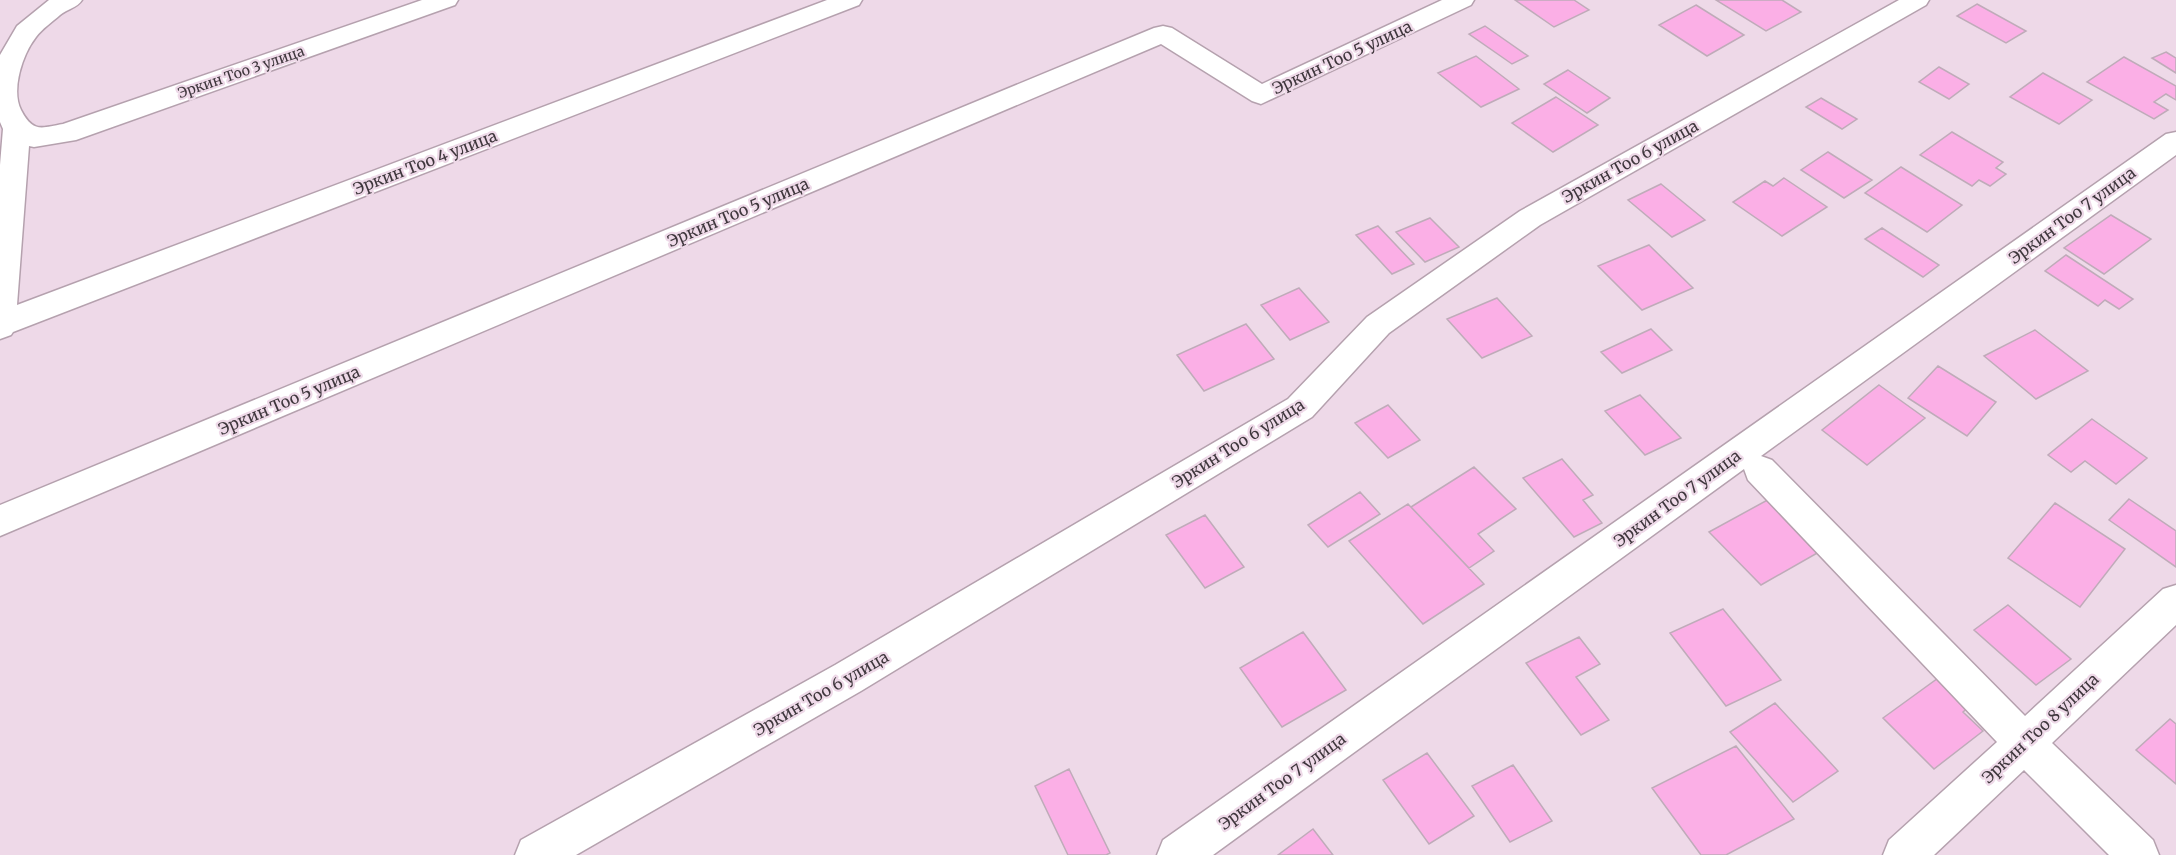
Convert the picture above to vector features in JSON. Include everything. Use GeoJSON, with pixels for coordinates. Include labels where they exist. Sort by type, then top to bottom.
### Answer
{"type":"FeatureCollection","features":[{"type":"Feature","properties":{"kind":"street"},"geometry":{"type":"LineString","coordinates":[[0,326],[26,133],[3,100],[10,60],[26,32],[54,7],[70,0]]}},
{"type":"Feature","properties":{"kind":"street","name":"Эркин Тоо 3 улица"},"geometry":{"type":"LineString","coordinates":[[26,133],[66,133],[446,0]]}},
{"type":"Feature","properties":{"kind":"street","name":"Эркин Тоо 4 улица"},"geometry":{"type":"LineString","coordinates":[[0,326],[850,0]]}},
{"type":"Feature","properties":{"kind":"street","name":"Эркин Тоо 5 улица"},"geometry":{"type":"LineString","coordinates":[[0,521],[1163,34],[1261,95],[1462,0]]}},
{"type":"Feature","properties":{"kind":"street","name":"Эркин Тоо 6 улица"},"geometry":{"type":"LineString","coordinates":[[536,855],[848,678],[1300,408],[1378,325],[1530,218],[1917,0]]}},
{"type":"Feature","properties":{"kind":"street","name":"Эркин Тоо 7 улица"},"geometry":{"type":"LineString","coordinates":[[1178,855],[2176,141]]}},
{"type":"Feature","properties":{"kind":"street"},"geometry":{"type":"LineString","coordinates":[[1760,470],[2024,743],[2138,855]]}},
{"type":"Feature","properties":{"kind":"street","name":"Эркин Тоо 8 улица"},"geometry":{"type":"LineString","coordinates":[[1904,855],[2176,601]]}},
{"type":"Feature","properties":{"kind":"building"},"geometry":{"type":"Polygon","coordinates":[[[1515,0],[1574,0],[1589,10],[1554,27],[1515,0]]]}},
{"type":"Feature","properties":{"kind":"building"},"geometry":{"type":"Polygon","coordinates":[[[1716,0],[1782,0],[1801,12],[1766,31],[1716,0]]]}},
{"type":"Feature","properties":{"kind":"building"},"geometry":{"type":"Polygon","coordinates":[[[1977,4],[2026,31],[2006,43],[1957,16],[1977,4]]]}},
{"type":"Feature","properties":{"kind":"building"},"geometry":{"type":"Polygon","coordinates":[[[1696,5],[1744,35],[1707,56],[1659,25],[1696,5]]]}},
{"type":"Feature","properties":{"kind":"building"},"geometry":{"type":"Polygon","coordinates":[[[1485,26],[1528,56],[1512,64],[1469,34],[1485,26]]]}},
{"type":"Feature","properties":{"kind":"building"},"geometry":{"type":"Polygon","coordinates":[[[2166,52],[2176,58],[2176,73],[2152,58],[2166,52]]]}},
{"type":"Feature","properties":{"kind":"building"},"geometry":{"type":"Polygon","coordinates":[[[1476,56],[1519,89],[1481,107],[1438,73],[1476,56]]]}},
{"type":"Feature","properties":{"kind":"building"},"geometry":{"type":"Polygon","coordinates":[[[2124,57],[2176,86],[2176,100],[2166,94],[2154,102],[2168,110],[2154,119],[2087,82],[2124,57]]]}},
{"type":"Feature","properties":{"kind":"building"},"geometry":{"type":"Polygon","coordinates":[[[1939,67],[1969,84],[1949,99],[1919,82],[1939,67]]]}},
{"type":"Feature","properties":{"kind":"building"},"geometry":{"type":"Polygon","coordinates":[[[1568,70],[1610,98],[1587,113],[1544,84],[1568,70]]]}},
{"type":"Feature","properties":{"kind":"building"},"geometry":{"type":"Polygon","coordinates":[[[2043,73],[2092,100],[2059,124],[2010,97],[2043,73]]]}},
{"type":"Feature","properties":{"kind":"building"},"geometry":{"type":"Polygon","coordinates":[[[1556,97],[1598,125],[1553,152],[1512,123],[1556,97]]]}},
{"type":"Feature","properties":{"kind":"building"},"geometry":{"type":"Polygon","coordinates":[[[1821,98],[1857,119],[1842,129],[1806,107],[1821,98]]]}},
{"type":"Feature","properties":{"kind":"building"},"geometry":{"type":"Polygon","coordinates":[[[1952,132],[2003,162],[1996,168],[2006,174],[1990,186],[1979,180],[1972,186],[1920,155],[1952,132]]]}},
{"type":"Feature","properties":{"kind":"building"},"geometry":{"type":"Polygon","coordinates":[[[1828,152],[1872,180],[1844,198],[1801,170],[1828,152]]]}},
{"type":"Feature","properties":{"kind":"building"},"geometry":{"type":"Polygon","coordinates":[[[1901,167],[1962,205],[1927,232],[1865,193],[1901,167]]]}},
{"type":"Feature","properties":{"kind":"building"},"geometry":{"type":"Polygon","coordinates":[[[1784,178],[1827,207],[1782,236],[1733,202],[1765,181],[1773,186],[1784,178]]]}},
{"type":"Feature","properties":{"kind":"building"},"geometry":{"type":"Polygon","coordinates":[[[1661,184],[1705,220],[1672,237],[1628,200],[1661,184]]]}},
{"type":"Feature","properties":{"kind":"building"},"geometry":{"type":"Polygon","coordinates":[[[2111,215],[2151,239],[2104,274],[2064,248],[2111,215]]]}},
{"type":"Feature","properties":{"kind":"building"},"geometry":{"type":"Polygon","coordinates":[[[1430,218],[1459,247],[1425,262],[1396,232],[1430,218]]]}},
{"type":"Feature","properties":{"kind":"building"},"geometry":{"type":"Polygon","coordinates":[[[1378,226],[1414,264],[1392,274],[1356,235],[1378,226]]]}},
{"type":"Feature","properties":{"kind":"building"},"geometry":{"type":"Polygon","coordinates":[[[1882,228],[1939,265],[1923,277],[1865,239],[1882,228]]]}},
{"type":"Feature","properties":{"kind":"building"},"geometry":{"type":"Polygon","coordinates":[[[1649,245],[1693,288],[1642,310],[1598,266],[1649,245]]]}},
{"type":"Feature","properties":{"kind":"building"},"geometry":{"type":"Polygon","coordinates":[[[2066,255],[2133,299],[2119,309],[2105,300],[2098,306],[2045,271],[2066,255]]]}},
{"type":"Feature","properties":{"kind":"building"},"geometry":{"type":"Polygon","coordinates":[[[1299,288],[1329,322],[1290,340],[1261,305],[1299,288]]]}},
{"type":"Feature","properties":{"kind":"building"},"geometry":{"type":"Polygon","coordinates":[[[1497,298],[1532,336],[1482,358],[1447,319],[1497,298]]]}},
{"type":"Feature","properties":{"kind":"building"},"geometry":{"type":"Polygon","coordinates":[[[1246,324],[1274,359],[1204,391],[1177,355],[1246,324]]]}},
{"type":"Feature","properties":{"kind":"building"},"geometry":{"type":"Polygon","coordinates":[[[1651,329],[1672,350],[1622,373],[1601,352],[1651,329]]]}},
{"type":"Feature","properties":{"kind":"building"},"geometry":{"type":"Polygon","coordinates":[[[2035,330],[2088,371],[2036,399],[1984,356],[2035,330]]]}},
{"type":"Feature","properties":{"kind":"building"},"geometry":{"type":"Polygon","coordinates":[[[1938,366],[1996,402],[1967,436],[1908,398],[1938,366]]]}},
{"type":"Feature","properties":{"kind":"building"},"geometry":{"type":"Polygon","coordinates":[[[1879,385],[1925,418],[1867,465],[1822,430],[1879,385]]]}},
{"type":"Feature","properties":{"kind":"building"},"geometry":{"type":"Polygon","coordinates":[[[1640,395],[1681,438],[1645,455],[1605,411],[1640,395]]]}},
{"type":"Feature","properties":{"kind":"building"},"geometry":{"type":"Polygon","coordinates":[[[1388,405],[1420,440],[1388,458],[1355,423],[1388,405]]]}},
{"type":"Feature","properties":{"kind":"building"},"geometry":{"type":"Polygon","coordinates":[[[2092,419],[2147,458],[2116,484],[2085,461],[2071,472],[2048,455],[2092,419]]]}},
{"type":"Feature","properties":{"kind":"building"},"geometry":{"type":"Polygon","coordinates":[[[1562,459],[1593,495],[1583,500],[1602,523],[1574,537],[1523,478],[1562,459]]]}},
{"type":"Feature","properties":{"kind":"building"},"geometry":{"type":"Polygon","coordinates":[[[1474,467],[1516,509],[1478,534],[1494,551],[1469,568],[1411,507],[1474,467]]]}},
{"type":"Feature","properties":{"kind":"building"},"geometry":{"type":"Polygon","coordinates":[[[1360,492],[1380,514],[1328,547],[1308,525],[1360,492]]]}},
{"type":"Feature","properties":{"kind":"building"},"geometry":{"type":"Polygon","coordinates":[[[1773,497],[1826,548],[1761,585],[1709,532],[1773,497]]]}},
{"type":"Feature","properties":{"kind":"building"},"geometry":{"type":"Polygon","coordinates":[[[2129,499],[2176,531],[2176,567],[2109,520],[2129,499]]]}},
{"type":"Feature","properties":{"kind":"building"},"geometry":{"type":"Polygon","coordinates":[[[2055,503],[2125,549],[2080,607],[2008,558],[2055,503]]]}},
{"type":"Feature","properties":{"kind":"building"},"geometry":{"type":"Polygon","coordinates":[[[1408,504],[1484,584],[1423,624],[1349,541],[1408,504]]]}},
{"type":"Feature","properties":{"kind":"building"},"geometry":{"type":"Polygon","coordinates":[[[1205,515],[1244,567],[1205,588],[1166,535],[1205,515]]]}},
{"type":"Feature","properties":{"kind":"building"},"geometry":{"type":"Polygon","coordinates":[[[2008,605],[2071,659],[2036,685],[1974,630],[2008,605]]]}},
{"type":"Feature","properties":{"kind":"building"},"geometry":{"type":"Polygon","coordinates":[[[1723,609],[1781,680],[1726,706],[1670,633],[1723,609]]]}},
{"type":"Feature","properties":{"kind":"building"},"geometry":{"type":"Polygon","coordinates":[[[1303,632],[1346,690],[1282,727],[1240,668],[1303,632]]]}},
{"type":"Feature","properties":{"kind":"building"},"geometry":{"type":"Polygon","coordinates":[[[1579,637],[1600,664],[1576,677],[1609,720],[1581,735],[1526,663],[1579,637]]]}},
{"type":"Feature","properties":{"kind":"building"},"geometry":{"type":"Polygon","coordinates":[[[1941,676],[1972,704],[1963,712],[1983,731],[1934,769],[1883,718],[1941,676]]]}},
{"type":"Feature","properties":{"kind":"building"},"geometry":{"type":"Polygon","coordinates":[[[1775,703],[1838,771],[1793,802],[1730,732],[1775,703]]]}},
{"type":"Feature","properties":{"kind":"building"},"geometry":{"type":"Polygon","coordinates":[[[2170,719],[2176,724],[2176,784],[2136,750],[2170,719]]]}},
{"type":"Feature","properties":{"kind":"building"},"geometry":{"type":"Polygon","coordinates":[[[1736,746],[1794,819],[1726,855],[1701,855],[1652,788],[1736,746]]]}},
{"type":"Feature","properties":{"kind":"building"},"geometry":{"type":"Polygon","coordinates":[[[1427,753],[1474,816],[1429,844],[1383,780],[1427,753]]]}},
{"type":"Feature","properties":{"kind":"building"},"geometry":{"type":"Polygon","coordinates":[[[1513,765],[1552,821],[1510,842],[1472,786],[1513,765]]]}},
{"type":"Feature","properties":{"kind":"building"},"geometry":{"type":"Polygon","coordinates":[[[1069,769],[1110,853],[1106,855],[1068,855],[1035,786],[1069,769]]]}},
{"type":"Feature","properties":{"kind":"building"},"geometry":{"type":"Polygon","coordinates":[[[1313,829],[1333,855],[1278,855],[1313,829]]]}}]}
